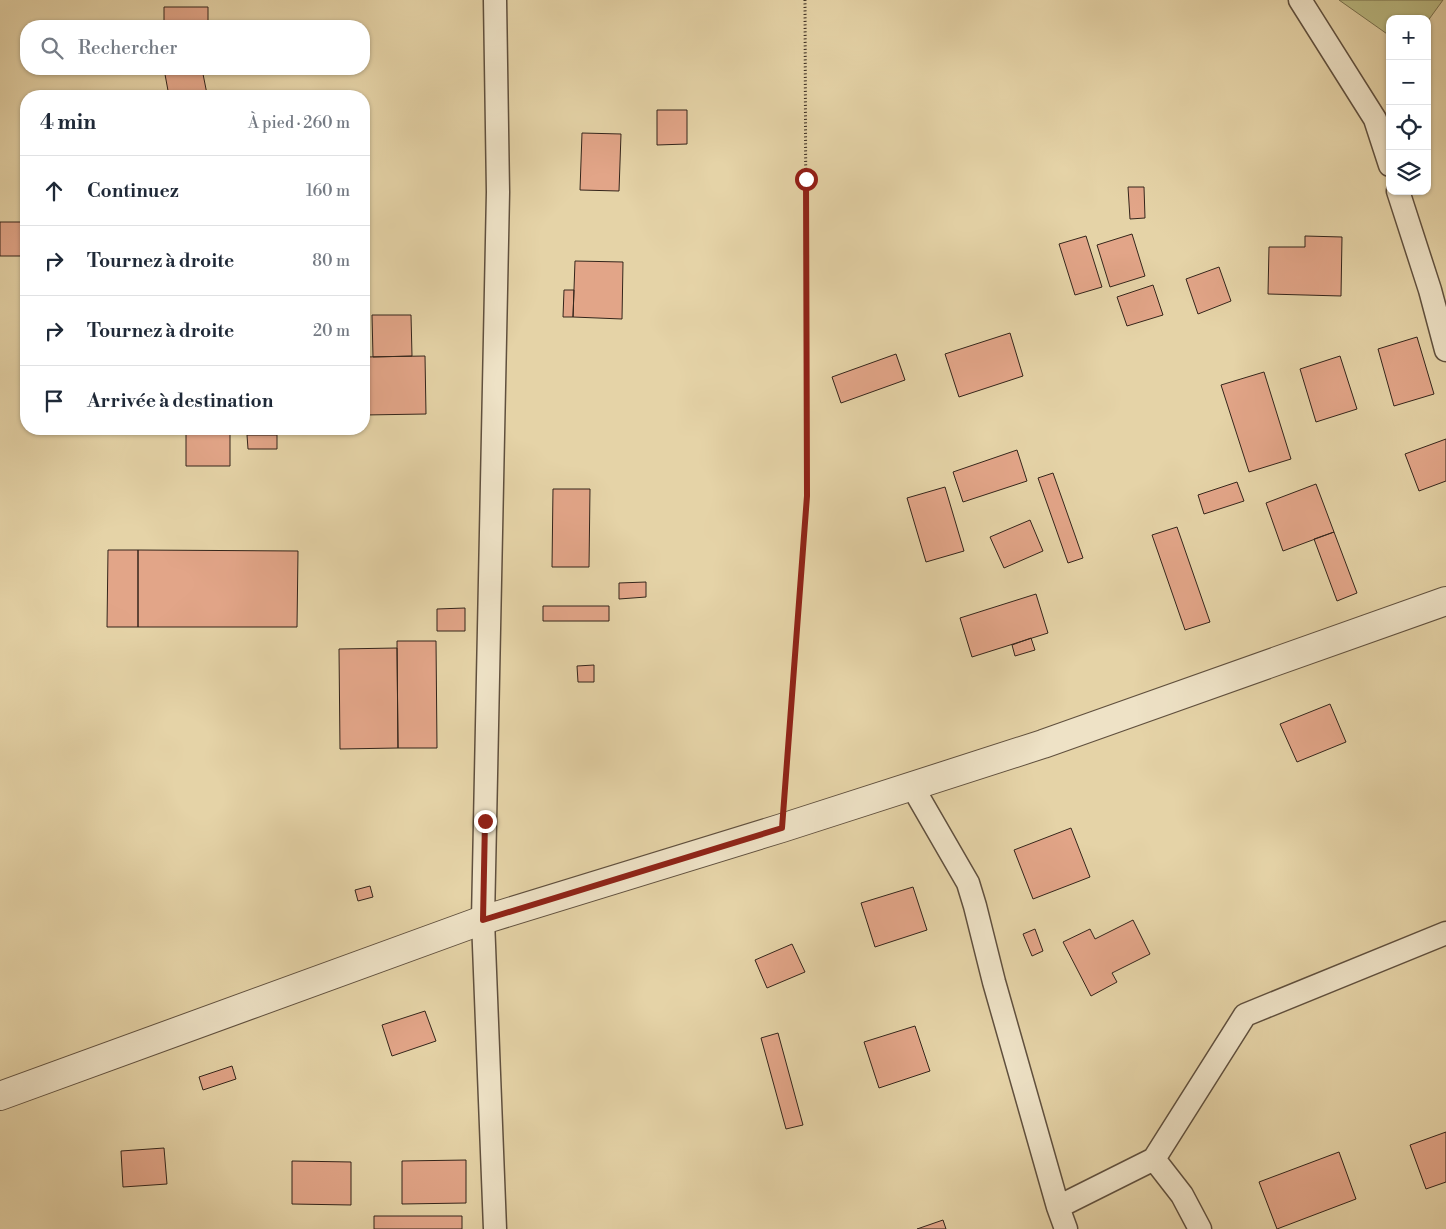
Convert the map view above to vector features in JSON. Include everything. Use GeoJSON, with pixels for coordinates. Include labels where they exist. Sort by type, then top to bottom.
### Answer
{"type":"FeatureCollection","features":[{"type":"Feature","properties":{"kind":"street"},"geometry":{"type":"LineString","coordinates":[[494,0],[498,192],[483,920],[495,1229]]}},
{"type":"Feature","properties":{"kind":"street"},"geometry":{"type":"LineString","coordinates":[[1300,0],[1375,120],[1386,153]]}},
{"type":"Feature","properties":{"kind":"street"},"geometry":{"type":"LineString","coordinates":[[1399,195],[1430,290],[1446,350]]}},
{"type":"Feature","properties":{"kind":"street"},"geometry":{"type":"LineString","coordinates":[[0,1096],[483,920],[782,828],[1052,741],[1446,602]]}},
{"type":"Feature","properties":{"kind":"street"},"geometry":{"type":"LineString","coordinates":[[912,786],[968,882],[1058,1207],[1066,1229]]}},
{"type":"Feature","properties":{"kind":"street"},"geometry":{"type":"LineString","coordinates":[[1058,1207],[1154,1159],[1245,1015],[1446,933]]}},
{"type":"Feature","properties":{"kind":"street"},"geometry":{"type":"LineString","coordinates":[[1154,1159],[1182,1195],[1200,1229]]}},
{"type":"Feature","properties":{"kind":"path"},"geometry":{"type":"LineString","coordinates":[[782,828],[807,496],[805,0]]}},
{"type":"Feature","properties":{"kind":"green space"},"geometry":{"type":"Polygon","coordinates":[[[1339,0],[1443,0],[1431,16],[1386,15],[1386,33],[1339,0]]]}},
{"type":"Feature","properties":{"kind":"building"},"geometry":{"type":"Polygon","coordinates":[[[164,7],[208,7],[208,20],[164,20],[164,7]]]}},
{"type":"Feature","properties":{"kind":"building"},"geometry":{"type":"Polygon","coordinates":[[[165,75],[203,75],[206,90],[168,90],[165,75]]]}},
{"type":"Feature","properties":{"kind":"building"},"geometry":{"type":"Polygon","coordinates":[[[657,110],[687,110],[687,144],[657,145],[657,110]]]}},
{"type":"Feature","properties":{"kind":"building"},"geometry":{"type":"Polygon","coordinates":[[[582,133],[621,134],[619,191],[580,190],[582,133]]]}},
{"type":"Feature","properties":{"kind":"building"},"geometry":{"type":"Polygon","coordinates":[[[1128,187],[1144,187],[1145,218],[1130,219],[1128,187]]]}},
{"type":"Feature","properties":{"kind":"building"},"geometry":{"type":"Polygon","coordinates":[[[0,222],[20,222],[20,256],[0,256],[0,222]]]}},
{"type":"Feature","properties":{"kind":"building"},"geometry":{"type":"Polygon","coordinates":[[[1132,234],[1145,276],[1110,287],[1097,245],[1132,234]]]}},
{"type":"Feature","properties":{"kind":"building"},"geometry":{"type":"Polygon","coordinates":[[[1086,236],[1102,287],[1075,295],[1059,244],[1086,236]]]}},
{"type":"Feature","properties":{"kind":"building"},"geometry":{"type":"Polygon","coordinates":[[[1305,236],[1342,237],[1341,296],[1268,294],[1269,247],[1305,247],[1305,236]]]}},
{"type":"Feature","properties":{"kind":"building"},"geometry":{"type":"Polygon","coordinates":[[[575,261],[623,262],[622,319],[573,317],[575,261]]]}},
{"type":"Feature","properties":{"kind":"building"},"geometry":{"type":"Polygon","coordinates":[[[1219,267],[1231,301],[1198,314],[1186,279],[1219,267]]]}},
{"type":"Feature","properties":{"kind":"building"},"geometry":{"type":"Polygon","coordinates":[[[1153,285],[1163,315],[1127,326],[1117,297],[1153,285]]]}},
{"type":"Feature","properties":{"kind":"building"},"geometry":{"type":"Polygon","coordinates":[[[564,290],[574,290],[573,317],[563,317],[564,290]]]}},
{"type":"Feature","properties":{"kind":"building"},"geometry":{"type":"Polygon","coordinates":[[[372,315],[411,315],[412,356],[373,357],[372,315]]]}},
{"type":"Feature","properties":{"kind":"building"},"geometry":{"type":"Polygon","coordinates":[[[1010,333],[1023,376],[959,397],[945,354],[1010,333]]]}},
{"type":"Feature","properties":{"kind":"building"},"geometry":{"type":"Polygon","coordinates":[[[1417,337],[1434,394],[1394,406],[1378,349],[1417,337]]]}},
{"type":"Feature","properties":{"kind":"building"},"geometry":{"type":"Polygon","coordinates":[[[896,354],[905,380],[841,403],[832,377],[896,354]]]}},
{"type":"Feature","properties":{"kind":"building"},"geometry":{"type":"Polygon","coordinates":[[[425,356],[426,414],[370,415],[370,357],[425,356]]]}},
{"type":"Feature","properties":{"kind":"building"},"geometry":{"type":"Polygon","coordinates":[[[1340,356],[1357,409],[1316,422],[1300,369],[1340,356]]]}},
{"type":"Feature","properties":{"kind":"building"},"geometry":{"type":"Polygon","coordinates":[[[1264,372],[1291,459],[1249,472],[1221,385],[1264,372]]]}},
{"type":"Feature","properties":{"kind":"building"},"geometry":{"type":"Polygon","coordinates":[[[186,435],[230,435],[230,466],[186,466],[186,435]]]}},
{"type":"Feature","properties":{"kind":"building"},"geometry":{"type":"Polygon","coordinates":[[[247,435],[277,435],[277,449],[248,449],[247,435]]]}},
{"type":"Feature","properties":{"kind":"building"},"geometry":{"type":"Polygon","coordinates":[[[1446,439],[1446,481],[1419,491],[1405,454],[1446,439]]]}},
{"type":"Feature","properties":{"kind":"building"},"geometry":{"type":"Polygon","coordinates":[[[1017,450],[1027,481],[963,502],[953,472],[1017,450]]]}},
{"type":"Feature","properties":{"kind":"building"},"geometry":{"type":"Polygon","coordinates":[[[1053,473],[1083,558],[1068,563],[1038,478],[1053,473]]]}},
{"type":"Feature","properties":{"kind":"building"},"geometry":{"type":"Polygon","coordinates":[[[1237,482],[1244,501],[1204,514],[1198,495],[1237,482]]]}},
{"type":"Feature","properties":{"kind":"building"},"geometry":{"type":"Polygon","coordinates":[[[1316,484],[1334,532],[1283,551],[1266,503],[1316,484]]]}},
{"type":"Feature","properties":{"kind":"building"},"geometry":{"type":"Polygon","coordinates":[[[945,487],[964,551],[926,562],[907,498],[945,487]]]}},
{"type":"Feature","properties":{"kind":"building"},"geometry":{"type":"Polygon","coordinates":[[[553,489],[590,489],[589,567],[552,567],[553,489]]]}},
{"type":"Feature","properties":{"kind":"building"},"geometry":{"type":"Polygon","coordinates":[[[1030,520],[1043,551],[1004,568],[990,537],[1030,520]]]}},
{"type":"Feature","properties":{"kind":"building"},"geometry":{"type":"Polygon","coordinates":[[[1177,527],[1210,622],[1185,630],[1152,535],[1177,527]]]}},
{"type":"Feature","properties":{"kind":"building"},"geometry":{"type":"Polygon","coordinates":[[[1334,532],[1357,593],[1337,601],[1314,539],[1334,532]]]}},
{"type":"Feature","properties":{"kind":"building"},"geometry":{"type":"Polygon","coordinates":[[[108,550],[138,550],[138,627],[107,627],[108,550]]]}},
{"type":"Feature","properties":{"kind":"building"},"geometry":{"type":"Polygon","coordinates":[[[138,550],[298,551],[297,627],[138,627],[138,550]]]}},
{"type":"Feature","properties":{"kind":"building"},"geometry":{"type":"Polygon","coordinates":[[[646,582],[646,597],[619,599],[619,583],[646,582]]]}},
{"type":"Feature","properties":{"kind":"building"},"geometry":{"type":"Polygon","coordinates":[[[1036,594],[1048,633],[972,657],[960,618],[1036,594]]]}},
{"type":"Feature","properties":{"kind":"building"},"geometry":{"type":"Polygon","coordinates":[[[543,606],[609,606],[609,621],[543,621],[543,606]]]}},
{"type":"Feature","properties":{"kind":"building"},"geometry":{"type":"Polygon","coordinates":[[[465,608],[465,631],[437,631],[437,609],[465,608]]]}},
{"type":"Feature","properties":{"kind":"building"},"geometry":{"type":"Polygon","coordinates":[[[1031,638],[1035,650],[1015,656],[1012,645],[1031,638]]]}},
{"type":"Feature","properties":{"kind":"building"},"geometry":{"type":"Polygon","coordinates":[[[397,641],[436,641],[437,748],[398,748],[397,641]]]}},
{"type":"Feature","properties":{"kind":"building"},"geometry":{"type":"Polygon","coordinates":[[[397,648],[398,748],[340,749],[339,649],[397,648]]]}},
{"type":"Feature","properties":{"kind":"building"},"geometry":{"type":"Polygon","coordinates":[[[594,665],[594,682],[578,682],[577,666],[594,665]]]}},
{"type":"Feature","properties":{"kind":"building"},"geometry":{"type":"Polygon","coordinates":[[[1330,704],[1346,742],[1297,762],[1280,724],[1330,704]]]}},
{"type":"Feature","properties":{"kind":"building"},"geometry":{"type":"Polygon","coordinates":[[[1071,828],[1090,877],[1033,899],[1014,850],[1071,828]]]}},
{"type":"Feature","properties":{"kind":"building"},"geometry":{"type":"Polygon","coordinates":[[[370,886],[373,897],[358,901],[355,890],[370,886]]]}},
{"type":"Feature","properties":{"kind":"building"},"geometry":{"type":"Polygon","coordinates":[[[913,887],[927,930],[875,947],[861,903],[913,887]]]}},
{"type":"Feature","properties":{"kind":"building"},"geometry":{"type":"Polygon","coordinates":[[[1133,920],[1150,954],[1112,973],[1117,982],[1091,996],[1063,942],[1090,929],[1095,939],[1133,920]]]}},
{"type":"Feature","properties":{"kind":"building"},"geometry":{"type":"Polygon","coordinates":[[[1035,929],[1043,951],[1032,956],[1023,934],[1035,929]]]}},
{"type":"Feature","properties":{"kind":"building"},"geometry":{"type":"Polygon","coordinates":[[[792,944],[805,972],[767,988],[755,960],[792,944]]]}},
{"type":"Feature","properties":{"kind":"building"},"geometry":{"type":"Polygon","coordinates":[[[425,1011],[436,1041],[392,1056],[382,1025],[425,1011]]]}},
{"type":"Feature","properties":{"kind":"building"},"geometry":{"type":"Polygon","coordinates":[[[915,1026],[930,1071],[879,1088],[864,1042],[915,1026]]]}},
{"type":"Feature","properties":{"kind":"building"},"geometry":{"type":"Polygon","coordinates":[[[778,1033],[803,1125],[786,1129],[761,1038],[778,1033]]]}},
{"type":"Feature","properties":{"kind":"building"},"geometry":{"type":"Polygon","coordinates":[[[232,1066],[236,1079],[203,1090],[199,1077],[232,1066]]]}},
{"type":"Feature","properties":{"kind":"building"},"geometry":{"type":"Polygon","coordinates":[[[1446,1132],[1446,1182],[1426,1189],[1410,1145],[1446,1132]]]}},
{"type":"Feature","properties":{"kind":"building"},"geometry":{"type":"Polygon","coordinates":[[[164,1148],[167,1184],[123,1187],[121,1151],[164,1148]]]}},
{"type":"Feature","properties":{"kind":"building"},"geometry":{"type":"Polygon","coordinates":[[[1339,1152],[1356,1199],[1277,1229],[1259,1182],[1339,1152]]]}},
{"type":"Feature","properties":{"kind":"building"},"geometry":{"type":"Polygon","coordinates":[[[466,1160],[466,1203],[402,1204],[402,1161],[466,1160]]]}},
{"type":"Feature","properties":{"kind":"building"},"geometry":{"type":"Polygon","coordinates":[[[292,1161],[351,1162],[351,1205],[292,1204],[292,1161]]]}},
{"type":"Feature","properties":{"kind":"building"},"geometry":{"type":"Polygon","coordinates":[[[374,1216],[462,1216],[462,1229],[374,1229],[374,1216]]]}},
{"type":"Feature","properties":{"kind":"building"},"geometry":{"type":"Polygon","coordinates":[[[943,1220],[946,1229],[917,1229],[943,1220]]]}},
{"type":"Feature","properties":{"kind":"route"},"geometry":{"type":"LineString","coordinates":[[485,821],[483,920],[782,828],[807,496],[806,179]]}}]}
